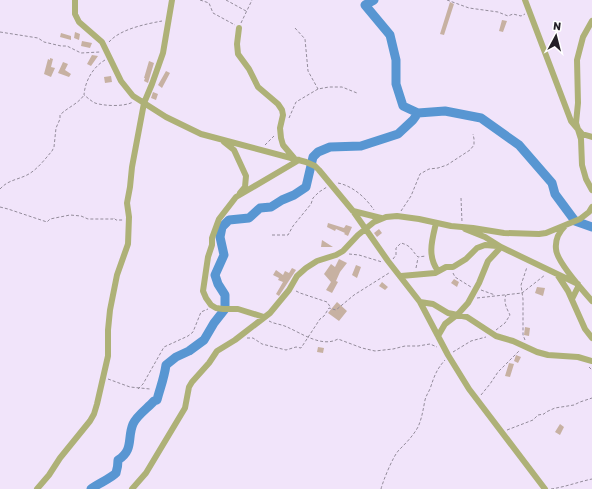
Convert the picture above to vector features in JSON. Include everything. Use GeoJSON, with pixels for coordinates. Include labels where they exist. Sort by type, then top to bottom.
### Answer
{"type":"FeatureCollection","features":[{"type":"Feature","properties":{"kind":"street"},"geometry":{"type":"LineString","coordinates":[[75,0],[75,14],[79,22],[99,39],[121,81],[128,92],[137,99],[191,130],[209,137],[260,149],[300,160],[315,166],[353,211],[395,271],[401,276],[420,302],[448,355],[478,401],[545,489]]}},
{"type":"Feature","properties":{"kind":"street"},"geometry":{"type":"LineString","coordinates":[[37,489],[90,421],[94,414],[104,378],[108,356],[109,316],[117,275],[128,244],[129,220],[127,203],[132,167],[144,103],[163,53],[172,0]]}},
{"type":"Feature","properties":{"kind":"street"},"geometry":{"type":"LineString","coordinates":[[525,0],[571,121],[582,134],[592,137]]}},
{"type":"Feature","properties":{"kind":"street"},"geometry":{"type":"LineString","coordinates":[[592,21],[584,37],[577,60],[577,129],[581,139],[582,165],[586,179],[592,190]]}},
{"type":"Feature","properties":{"kind":"street"},"geometry":{"type":"LineString","coordinates":[[239,28],[237,44],[238,54],[249,69],[258,87],[278,104],[282,110],[283,115],[280,128],[283,145],[300,160]]}},
{"type":"Feature","properties":{"kind":"street"},"geometry":{"type":"LineString","coordinates":[[223,141],[234,150],[246,176],[245,187],[219,219],[212,238],[203,291],[211,305],[216,308],[223,310],[238,309],[264,317]]}},
{"type":"Feature","properties":{"kind":"street"},"geometry":{"type":"LineString","coordinates":[[238,195],[300,160]]}},
{"type":"Feature","properties":{"kind":"street"},"geometry":{"type":"LineString","coordinates":[[584,217],[592,207]]}},
{"type":"Feature","properties":{"kind":"street"},"geometry":{"type":"LineString","coordinates":[[353,211],[381,218],[397,216],[504,233],[539,234],[546,233],[584,217],[592,216]]}},
{"type":"Feature","properties":{"kind":"street"},"geometry":{"type":"LineString","coordinates":[[132,489],[146,473],[185,408],[189,387],[192,382],[218,351],[235,340],[264,317],[281,300],[292,286],[297,276],[306,268],[317,261],[340,253],[366,228],[381,218]]}},
{"type":"Feature","properties":{"kind":"street"},"geometry":{"type":"LineString","coordinates":[[436,223],[431,240],[430,255],[433,264],[438,271]]}},
{"type":"Feature","properties":{"kind":"street"},"geometry":{"type":"LineString","coordinates":[[566,225],[558,236],[556,250],[557,255],[592,301]]}},
{"type":"Feature","properties":{"kind":"street"},"geometry":{"type":"LineString","coordinates":[[460,227],[578,284]]}},
{"type":"Feature","properties":{"kind":"street"},"geometry":{"type":"LineString","coordinates":[[401,276],[435,273],[446,267],[453,267],[477,248],[484,245],[501,247]]}},
{"type":"Feature","properties":{"kind":"street"},"geometry":{"type":"LineString","coordinates":[[438,336],[445,324],[464,308],[476,289],[488,261],[501,247]]}},
{"type":"Feature","properties":{"kind":"street"},"geometry":{"type":"LineString","coordinates":[[555,273],[572,299],[585,329],[592,338]]}},
{"type":"Feature","properties":{"kind":"street"},"geometry":{"type":"LineString","coordinates":[[572,299],[578,284]]}},
{"type":"Feature","properties":{"kind":"street"},"geometry":{"type":"LineString","coordinates":[[420,302],[429,303],[444,312],[471,318],[475,323],[500,338],[513,341],[545,354],[578,357],[592,361]]}},
{"type":"Feature","properties":{"kind":"path"},"geometry":{"type":"LineString","coordinates":[[200,0],[209,3],[213,13],[239,28],[252,0]]}},
{"type":"Feature","properties":{"kind":"path"},"geometry":{"type":"LineString","coordinates":[[226,0],[240,6],[246,11]]}},
{"type":"Feature","properties":{"kind":"path"},"geometry":{"type":"LineString","coordinates":[[447,0],[469,8],[498,12],[508,16],[513,14],[521,16],[530,12]]}},
{"type":"Feature","properties":{"kind":"path"},"geometry":{"type":"LineString","coordinates":[[104,46],[114,37],[137,26],[161,22],[168,18]]}},
{"type":"Feature","properties":{"kind":"path"},"geometry":{"type":"LineString","coordinates":[[295,28],[305,39],[308,71],[318,89]]}},
{"type":"Feature","properties":{"kind":"path"},"geometry":{"type":"LineString","coordinates":[[0,32],[18,34],[61,46],[67,46],[81,53],[98,52],[108,55],[95,69],[85,88],[84,95],[81,100],[60,114],[60,119],[56,128],[55,144],[52,151],[33,172],[8,182],[0,190]]}},
{"type":"Feature","properties":{"kind":"path"},"geometry":{"type":"LineString","coordinates":[[260,149],[270,141],[290,116],[296,102],[318,89],[342,87],[357,93]]}},
{"type":"Feature","properties":{"kind":"path"},"geometry":{"type":"LineString","coordinates":[[84,95],[89,100],[96,103],[119,106],[129,104],[137,99]]}},
{"type":"Feature","properties":{"kind":"path"},"geometry":{"type":"LineString","coordinates":[[397,216],[411,196],[420,174],[429,169],[447,165],[470,150],[474,145],[473,134]]}},
{"type":"Feature","properties":{"kind":"path"},"geometry":{"type":"LineString","coordinates":[[272,235],[288,235],[293,226],[311,204],[313,198],[319,192],[326,189],[330,182],[344,184],[351,188],[375,210]]}},
{"type":"Feature","properties":{"kind":"path"},"geometry":{"type":"LineString","coordinates":[[460,227],[461,198]]}},
{"type":"Feature","properties":{"kind":"path"},"geometry":{"type":"LineString","coordinates":[[0,207],[46,222],[50,219],[70,215],[81,216],[88,219],[114,218],[116,220],[129,220]]}},
{"type":"Feature","properties":{"kind":"path"},"geometry":{"type":"LineString","coordinates":[[411,274],[416,269],[418,257]]}},
{"type":"Feature","properties":{"kind":"path"},"geometry":{"type":"LineString","coordinates":[[478,401],[498,372],[521,349],[528,348],[523,335],[521,285],[525,277],[529,260]]}},
{"type":"Feature","properties":{"kind":"path"},"geometry":{"type":"LineString","coordinates":[[453,267],[455,277],[476,289],[485,290],[496,296]]}},
{"type":"Feature","properties":{"kind":"path"},"geometry":{"type":"LineString","coordinates":[[292,286],[300,293],[327,302],[336,310],[354,296],[395,271]]}},
{"type":"Feature","properties":{"kind":"path"},"geometry":{"type":"LineString","coordinates":[[471,298],[522,293],[544,276],[555,273]]}},
{"type":"Feature","properties":{"kind":"path"},"geometry":{"type":"LineString","coordinates":[[381,489],[388,469],[396,455],[417,428],[422,416],[425,398],[430,390],[433,378],[448,355],[472,341],[490,336],[505,323],[510,315],[504,298],[506,295]]}},
{"type":"Feature","properties":{"kind":"path"},"geometry":{"type":"LineString","coordinates":[[138,388],[143,384],[164,347],[188,336],[193,332],[200,312],[216,308]]}},
{"type":"Feature","properties":{"kind":"path"},"geometry":{"type":"LineString","coordinates":[[245,339],[249,337],[253,338],[262,344],[286,350],[296,347],[301,348],[320,319],[329,308],[332,308]]}},
{"type":"Feature","properties":{"kind":"path"},"geometry":{"type":"LineString","coordinates":[[264,317],[273,324],[286,326],[298,333],[324,342],[333,341],[338,338],[362,348],[375,351],[430,344],[438,348],[444,345]]}},
{"type":"Feature","properties":{"kind":"path"},"geometry":{"type":"LineString","coordinates":[[104,378],[130,387],[150,389]]}},
{"type":"Feature","properties":{"kind":"path"},"geometry":{"type":"LineString","coordinates":[[502,431],[517,428],[519,425],[533,420],[538,415],[544,414],[550,410],[574,405],[592,398]]}},
{"type":"Feature","properties":{"kind":"path"},"geometry":{"type":"LineString","coordinates":[[550,489],[562,488],[574,483],[592,479]]}},
{"type":"Feature","properties":{"kind":"building"},"geometry":{"type":"Polygon","coordinates":[[[450,2],[454,4],[444,35],[440,34],[450,2]]]}},
{"type":"Feature","properties":{"kind":"building"},"geometry":{"type":"Polygon","coordinates":[[[502,20],[507,21],[503,32],[499,31],[502,20]]]}},
{"type":"Feature","properties":{"kind":"building"},"geometry":{"type":"Polygon","coordinates":[[[75,32],[80,34],[79,40],[74,38],[75,32]]]}},
{"type":"Feature","properties":{"kind":"building"},"geometry":{"type":"Polygon","coordinates":[[[61,33],[71,36],[71,40],[60,37],[61,33]]]}},
{"type":"Feature","properties":{"kind":"building"},"geometry":{"type":"Polygon","coordinates":[[[82,41],[92,43],[90,48],[81,46],[82,41]]]}},
{"type":"Feature","properties":{"kind":"building"},"geometry":{"type":"Polygon","coordinates":[[[92,55],[98,56],[91,66],[87,64],[92,55]]]}},
{"type":"Feature","properties":{"kind":"building"},"geometry":{"type":"Polygon","coordinates":[[[50,58],[53,59],[51,67],[55,68],[51,77],[44,74],[48,59],[50,60],[50,58]]]}},
{"type":"Feature","properties":{"kind":"building"},"geometry":{"type":"Polygon","coordinates":[[[149,61],[154,63],[148,83],[144,81],[144,78],[149,61]]]}},
{"type":"Feature","properties":{"kind":"building"},"geometry":{"type":"Polygon","coordinates":[[[63,62],[68,64],[65,70],[71,74],[69,77],[58,73],[63,62]]]}},
{"type":"Feature","properties":{"kind":"building"},"geometry":{"type":"Polygon","coordinates":[[[166,71],[170,73],[162,88],[158,85],[166,71]]]}},
{"type":"Feature","properties":{"kind":"building"},"geometry":{"type":"Polygon","coordinates":[[[111,76],[112,82],[105,83],[104,77],[111,76]]]}},
{"type":"Feature","properties":{"kind":"building"},"geometry":{"type":"Polygon","coordinates":[[[153,92],[158,94],[156,100],[151,98],[153,92]]]}},
{"type":"Feature","properties":{"kind":"building"},"geometry":{"type":"Polygon","coordinates":[[[328,223],[344,228],[346,225],[352,227],[348,236],[336,229],[335,231],[327,227],[328,223]]]}},
{"type":"Feature","properties":{"kind":"building"},"geometry":{"type":"Polygon","coordinates":[[[379,229],[382,233],[377,237],[374,233],[379,229]]]}},
{"type":"Feature","properties":{"kind":"building"},"geometry":{"type":"Polygon","coordinates":[[[322,240],[333,247],[321,247],[322,240]]]}},
{"type":"Feature","properties":{"kind":"building"},"geometry":{"type":"Polygon","coordinates":[[[339,259],[347,263],[340,272],[336,281],[338,282],[332,293],[326,290],[331,282],[324,274],[331,264],[335,267],[339,259]]]}},
{"type":"Feature","properties":{"kind":"building"},"geometry":{"type":"Polygon","coordinates":[[[356,265],[361,267],[357,278],[352,275],[356,265]]]}},
{"type":"Feature","properties":{"kind":"building"},"geometry":{"type":"Polygon","coordinates":[[[292,268],[296,270],[279,296],[276,294],[283,282],[278,280],[279,278],[273,275],[276,270],[283,275],[285,271],[289,273],[292,268]]]}},
{"type":"Feature","properties":{"kind":"building"},"geometry":{"type":"Polygon","coordinates":[[[454,279],[459,282],[457,287],[451,283],[454,279]]]}},
{"type":"Feature","properties":{"kind":"building"},"geometry":{"type":"Polygon","coordinates":[[[382,282],[388,287],[385,290],[379,286],[382,282]]]}},
{"type":"Feature","properties":{"kind":"building"},"geometry":{"type":"Polygon","coordinates":[[[537,287],[545,288],[543,296],[535,293],[537,287]]]}},
{"type":"Feature","properties":{"kind":"building"},"geometry":{"type":"Polygon","coordinates":[[[337,302],[347,311],[339,321],[328,313],[337,302]]]}},
{"type":"Feature","properties":{"kind":"building"},"geometry":{"type":"Polygon","coordinates":[[[525,327],[530,328],[529,336],[524,335],[525,327]]]}},
{"type":"Feature","properties":{"kind":"building"},"geometry":{"type":"Polygon","coordinates":[[[318,347],[324,348],[323,353],[317,352],[318,347]]]}},
{"type":"Feature","properties":{"kind":"building"},"geometry":{"type":"Polygon","coordinates":[[[516,355],[521,357],[518,363],[514,361],[516,355]]]}},
{"type":"Feature","properties":{"kind":"building"},"geometry":{"type":"Polygon","coordinates":[[[509,363],[514,364],[510,377],[505,376],[509,363]]]}},
{"type":"Feature","properties":{"kind":"building"},"geometry":{"type":"Polygon","coordinates":[[[560,424],[564,427],[560,435],[555,432],[560,424]]]}},
{"type":"Feature","properties":{"kind":"waterway"},"geometry":{"type":"LineString","coordinates":[[374,0],[365,5],[390,35],[396,60],[396,84],[403,106],[418,113],[445,111],[481,118],[519,145],[552,183],[555,194],[575,221],[592,227]]}},
{"type":"Feature","properties":{"kind":"waterway"},"geometry":{"type":"LineString","coordinates":[[91,489],[112,477],[116,473],[118,460],[123,456],[128,448],[133,424],[140,415],[154,401],[157,400],[166,365],[204,340],[214,323],[225,309],[225,295],[218,284],[215,275],[224,255],[220,237],[222,227],[229,220],[249,218],[260,208],[271,207],[306,187],[313,157],[318,152],[330,147],[361,146],[398,134],[413,120],[418,113]]}}]}
